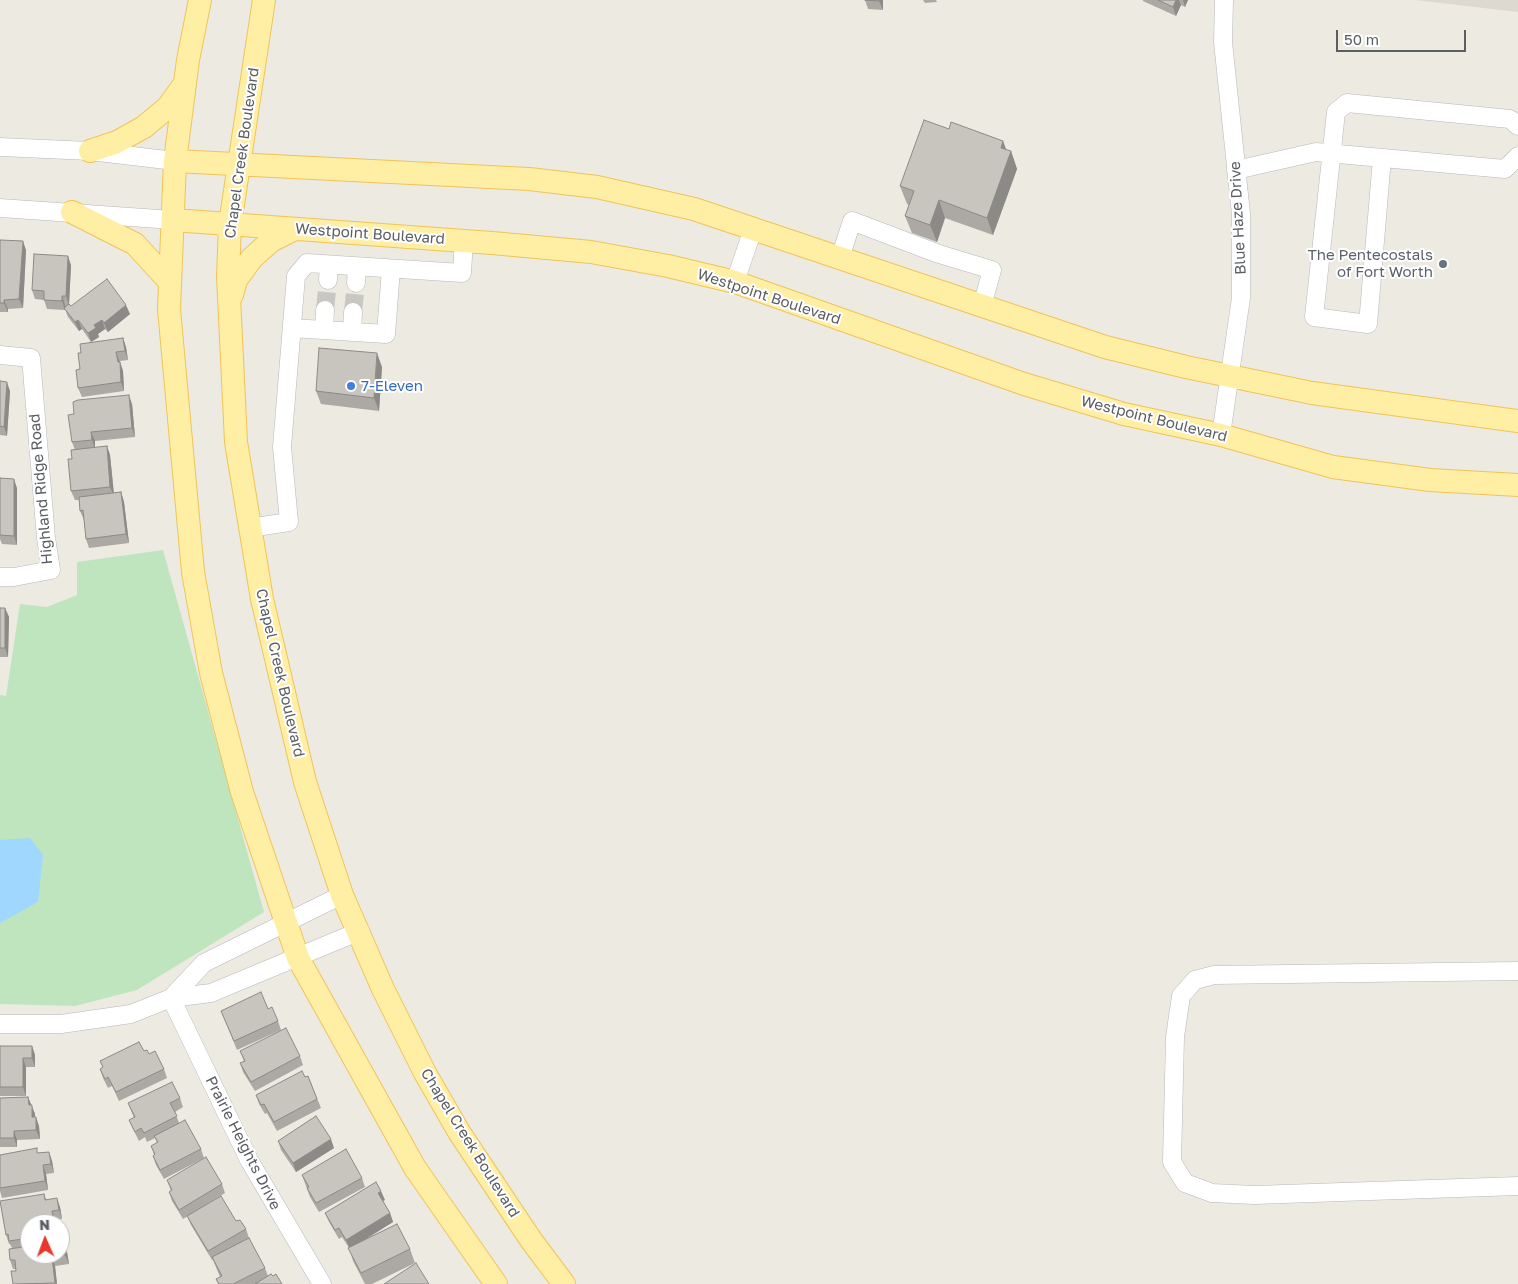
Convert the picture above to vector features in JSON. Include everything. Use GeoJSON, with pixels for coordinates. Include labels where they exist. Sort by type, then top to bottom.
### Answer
{"type":"FeatureCollection","features":[{"type":"Feature","properties":{"kind":"main road"},"geometry":{"type":"LineString","coordinates":[[200,0],[185,83],[175,161],[169,309],[176,370],[179,436],[192,562],[208,655],[242,792],[298,958],[415,1168],[496,1284]]}},
{"type":"Feature","properties":{"kind":"main road","name":"Chapel Creek Boulevard"},"geometry":{"type":"LineString","coordinates":[[264,0],[230,224],[229,303],[236,442],[262,599],[305,782],[342,894],[360,931],[383,989],[425,1073],[465,1140],[531,1240],[564,1284]]}},
{"type":"Feature","properties":{"kind":"main road"},"geometry":{"type":"LineString","coordinates":[[90,152],[117,142],[144,128],[168,106],[185,83]]}},
{"type":"Feature","properties":{"kind":"main road"},"geometry":{"type":"LineString","coordinates":[[175,161],[529,179],[597,187],[694,209],[1105,347],[1312,393],[1518,421]]}},
{"type":"Feature","properties":{"kind":"main road"},"geometry":{"type":"LineString","coordinates":[[72,212],[135,244],[169,281]]}},
{"type":"Feature","properties":{"kind":"main road","name":"Westpoint Boulevard"},"geometry":{"type":"LineString","coordinates":[[173,220],[464,240],[591,252],[668,266],[735,282],[1024,384],[1124,414],[1221,435],[1333,467],[1430,480],[1518,485]]}},
{"type":"Feature","properties":{"kind":"main road"},"geometry":{"type":"LineString","coordinates":[[229,303],[236,280],[252,258],[271,241],[295,228]]}},
{"type":"Feature","properties":{"kind":"street","name":"Blue Haze Drive"},"geometry":{"type":"LineString","coordinates":[[1221,435],[1241,298],[1241,214],[1223,42],[1224,0]]}},
{"type":"Feature","properties":{"kind":"street"},"geometry":{"type":"LineString","coordinates":[[1382,158],[1368,324],[1314,317],[1336,112],[1347,103],[1510,118],[1518,126]]}},
{"type":"Feature","properties":{"kind":"street"},"geometry":{"type":"LineString","coordinates":[[0,147],[90,152],[175,161]]}},
{"type":"Feature","properties":{"kind":"street"},"geometry":{"type":"LineString","coordinates":[[1236,170],[1316,152],[1505,169],[1518,156]]}},
{"type":"Feature","properties":{"kind":"street","name":"Westpoint Boulevard"},"geometry":{"type":"LineString","coordinates":[[0,208],[173,220]]}},
{"type":"Feature","properties":{"kind":"street"},"geometry":{"type":"LineString","coordinates":[[840,258],[852,221],[939,254],[992,270],[982,306]]}},
{"type":"Feature","properties":{"kind":"street"},"geometry":{"type":"LineString","coordinates":[[735,282],[753,228]]}},
{"type":"Feature","properties":{"kind":"street"},"geometry":{"type":"LineString","coordinates":[[249,528],[289,522],[282,448],[296,276],[307,263],[328,273],[356,275],[390,269],[462,274],[464,240]]}},
{"type":"Feature","properties":{"kind":"street"},"geometry":{"type":"LineString","coordinates":[[292,328],[386,334],[390,269]]}},
{"type":"Feature","properties":{"kind":"street"},"geometry":{"type":"LineString","coordinates":[[324,330],[326,310]]}},
{"type":"Feature","properties":{"kind":"street"},"geometry":{"type":"LineString","coordinates":[[352,332],[354,312]]}},
{"type":"Feature","properties":{"kind":"street","name":"Highland Ridge Road"},"geometry":{"type":"LineString","coordinates":[[0,355],[31,358],[46,538],[51,570],[14,577],[0,577]]}},
{"type":"Feature","properties":{"kind":"street"},"geometry":{"type":"LineString","coordinates":[[171,998],[204,963],[342,894]]}},
{"type":"Feature","properties":{"kind":"street"},"geometry":{"type":"LineString","coordinates":[[0,1024],[61,1024],[131,1014],[171,998],[211,993],[360,931]]}},
{"type":"Feature","properties":{"kind":"street"},"geometry":{"type":"LineString","coordinates":[[1518,971],[1214,975],[1195,980],[1181,996],[1174,1037],[1172,1162],[1185,1183],[1212,1193],[1254,1195],[1518,1186]]}},
{"type":"Feature","properties":{"kind":"street","name":"Prairie Heights Drive"},"geometry":{"type":"LineString","coordinates":[[171,998],[249,1160],[322,1284]]}},
{"type":"Feature","properties":{"kind":"shaded area"},"geometry":{"type":"Polygon","coordinates":[[[1415,0],[1518,0],[1518,12],[1415,0]]]}},
{"type":"Feature","properties":{"kind":"green space"},"geometry":{"type":"Polygon","coordinates":[[[163,550],[264,912],[137,990],[75,1006],[0,1004],[0,695],[6,696],[20,604],[47,607],[77,595],[77,562],[163,550]]]}},
{"type":"Feature","properties":{"kind":"water"},"geometry":{"type":"Polygon","coordinates":[[[30,838],[43,855],[38,902],[0,923],[0,840],[30,838]]]}},
{"type":"Feature","properties":{"kind":"building"},"geometry":{"type":"Polygon","coordinates":[[[1158,0],[1176,0],[1173,7],[1158,0]]]}},
{"type":"Feature","properties":{"kind":"building"},"geometry":{"type":"Polygon","coordinates":[[[924,120],[949,129],[951,122],[1003,141],[1001,148],[1011,151],[987,218],[939,200],[930,225],[905,216],[914,191],[900,186],[924,120]]]}},
{"type":"Feature","properties":{"kind":"building"},"geometry":{"type":"Polygon","coordinates":[[[0,240],[23,241],[19,299],[4,300],[4,303],[0,303],[0,240]]]}},
{"type":"Feature","properties":{"kind":"building"},"geometry":{"type":"Polygon","coordinates":[[[34,254],[68,256],[66,296],[62,296],[62,301],[44,300],[44,291],[32,290],[34,254]]]}},
{"type":"Feature","properties":{"kind":"building"},"geometry":{"type":"Polygon","coordinates":[[[107,279],[126,305],[104,323],[102,320],[94,325],[96,328],[88,333],[78,320],[75,322],[64,308],[69,304],[71,306],[107,279]]]}},
{"type":"Feature","properties":{"kind":"building"},"geometry":{"type":"Polygon","coordinates":[[[123,338],[125,351],[116,352],[118,362],[120,362],[121,382],[78,388],[76,370],[80,369],[78,353],[81,353],[80,344],[123,338]]]}},
{"type":"Feature","properties":{"kind":"building","name":"7-Eleven"},"geometry":{"type":"Polygon","coordinates":[[[319,348],[377,353],[374,398],[316,391],[319,348]]]}},
{"type":"Feature","properties":{"kind":"building"},"geometry":{"type":"Polygon","coordinates":[[[0,381],[7,382],[4,427],[0,426],[0,381]]]}},
{"type":"Feature","properties":{"kind":"building"},"geometry":{"type":"Polygon","coordinates":[[[129,395],[132,428],[91,432],[92,440],[72,442],[68,415],[74,414],[73,402],[129,395]]]}},
{"type":"Feature","properties":{"kind":"building"},"geometry":{"type":"Polygon","coordinates":[[[107,446],[110,487],[71,491],[68,459],[72,459],[71,450],[107,446]]]}},
{"type":"Feature","properties":{"kind":"building"},"geometry":{"type":"Polygon","coordinates":[[[0,478],[14,479],[14,536],[0,535],[0,478]]]}},
{"type":"Feature","properties":{"kind":"building"},"geometry":{"type":"Polygon","coordinates":[[[121,492],[126,534],[86,539],[83,510],[80,511],[79,497],[121,492]]]}},
{"type":"Feature","properties":{"kind":"building"},"geometry":{"type":"Polygon","coordinates":[[[0,608],[5,608],[5,648],[0,648],[0,608]]]}},
{"type":"Feature","properties":{"kind":"building"},"geometry":{"type":"Polygon","coordinates":[[[261,992],[268,1009],[272,1007],[278,1021],[234,1041],[221,1011],[261,992]]]}},
{"type":"Feature","properties":{"kind":"building"},"geometry":{"type":"Polygon","coordinates":[[[286,1028],[300,1056],[251,1082],[240,1063],[245,1061],[240,1051],[286,1028]]]}},
{"type":"Feature","properties":{"kind":"building"},"geometry":{"type":"Polygon","coordinates":[[[139,1042],[144,1051],[147,1050],[149,1054],[155,1051],[164,1069],[116,1092],[108,1077],[105,1079],[100,1069],[103,1067],[100,1061],[139,1042]]]}},
{"type":"Feature","properties":{"kind":"building"},"geometry":{"type":"Polygon","coordinates":[[[0,1046],[32,1046],[32,1058],[23,1058],[23,1087],[0,1087],[0,1046]]]}},
{"type":"Feature","properties":{"kind":"building"},"geometry":{"type":"Polygon","coordinates":[[[302,1071],[305,1077],[308,1076],[317,1099],[274,1122],[264,1104],[261,1105],[256,1095],[302,1071]]]}},
{"type":"Feature","properties":{"kind":"building"},"geometry":{"type":"Polygon","coordinates":[[[172,1082],[180,1098],[170,1103],[177,1116],[144,1133],[141,1128],[135,1132],[129,1120],[135,1117],[128,1103],[172,1082]]]}},
{"type":"Feature","properties":{"kind":"building"},"geometry":{"type":"Polygon","coordinates":[[[28,1097],[29,1105],[32,1105],[32,1117],[36,1117],[36,1130],[14,1131],[14,1138],[0,1138],[0,1098],[28,1097]]]}},
{"type":"Feature","properties":{"kind":"building"},"geometry":{"type":"Polygon","coordinates":[[[316,1116],[331,1139],[293,1163],[278,1141],[316,1116]]]}},
{"type":"Feature","properties":{"kind":"building"},"geometry":{"type":"Polygon","coordinates":[[[185,1120],[201,1149],[160,1170],[153,1156],[155,1154],[151,1146],[158,1142],[154,1136],[185,1120]]]}},
{"type":"Feature","properties":{"kind":"building"},"geometry":{"type":"Polygon","coordinates":[[[37,1148],[37,1153],[49,1152],[51,1164],[43,1165],[45,1181],[0,1188],[0,1155],[37,1148]]]}},
{"type":"Feature","properties":{"kind":"building"},"geometry":{"type":"Polygon","coordinates":[[[346,1149],[362,1178],[316,1203],[302,1175],[346,1149]]]}},
{"type":"Feature","properties":{"kind":"building"},"geometry":{"type":"Polygon","coordinates":[[[206,1157],[222,1184],[179,1210],[169,1192],[172,1190],[167,1180],[206,1157]]]}},
{"type":"Feature","properties":{"kind":"building"},"geometry":{"type":"Polygon","coordinates":[[[376,1182],[381,1191],[378,1193],[390,1213],[346,1240],[339,1228],[335,1230],[325,1213],[376,1182]]]}},
{"type":"Feature","properties":{"kind":"building"},"geometry":{"type":"Polygon","coordinates":[[[44,1194],[45,1200],[57,1198],[59,1210],[52,1211],[52,1214],[20,1214],[20,1239],[9,1241],[8,1234],[6,1235],[0,1201],[44,1194]]]}},
{"type":"Feature","properties":{"kind":"building"},"geometry":{"type":"Polygon","coordinates":[[[221,1196],[236,1221],[240,1220],[246,1229],[208,1251],[187,1216],[221,1196]]]}},
{"type":"Feature","properties":{"kind":"building"},"geometry":{"type":"Polygon","coordinates":[[[397,1224],[410,1249],[361,1273],[348,1248],[397,1224]]]}},
{"type":"Feature","properties":{"kind":"building"},"geometry":{"type":"Polygon","coordinates":[[[249,1238],[265,1268],[233,1284],[219,1284],[216,1279],[222,1276],[212,1257],[249,1238]]]}},
{"type":"Feature","properties":{"kind":"building"},"geometry":{"type":"Polygon","coordinates":[[[20,1247],[20,1264],[53,1264],[55,1283],[13,1284],[11,1271],[16,1271],[15,1260],[10,1260],[9,1249],[20,1247]]]}},
{"type":"Feature","properties":{"kind":"building"},"geometry":{"type":"Polygon","coordinates":[[[416,1263],[429,1284],[384,1284],[416,1263]]]}},
{"type":"Feature","properties":{"kind":"building"},"geometry":{"type":"Polygon","coordinates":[[[271,1274],[273,1276],[276,1274],[282,1284],[255,1284],[271,1274]]]}},
{"type":"Feature","properties":{"kind":"tunnel"},"geometry":{"type":"LineString","coordinates":[[325,310],[328,280]]}},
{"type":"Feature","properties":{"kind":"tunnel"},"geometry":{"type":"LineString","coordinates":[[353,312],[356,283]]}},
{"type":"Feature","properties":{"kind":"place","name":"The Pentecostals of Fort Worth"},"geometry":{"type":"Point","coordinates":[1443,264]}},
{"type":"Feature","properties":{"kind":"place","name":"7-Eleven"},"geometry":{"type":"Point","coordinates":[351,386]}}]}
